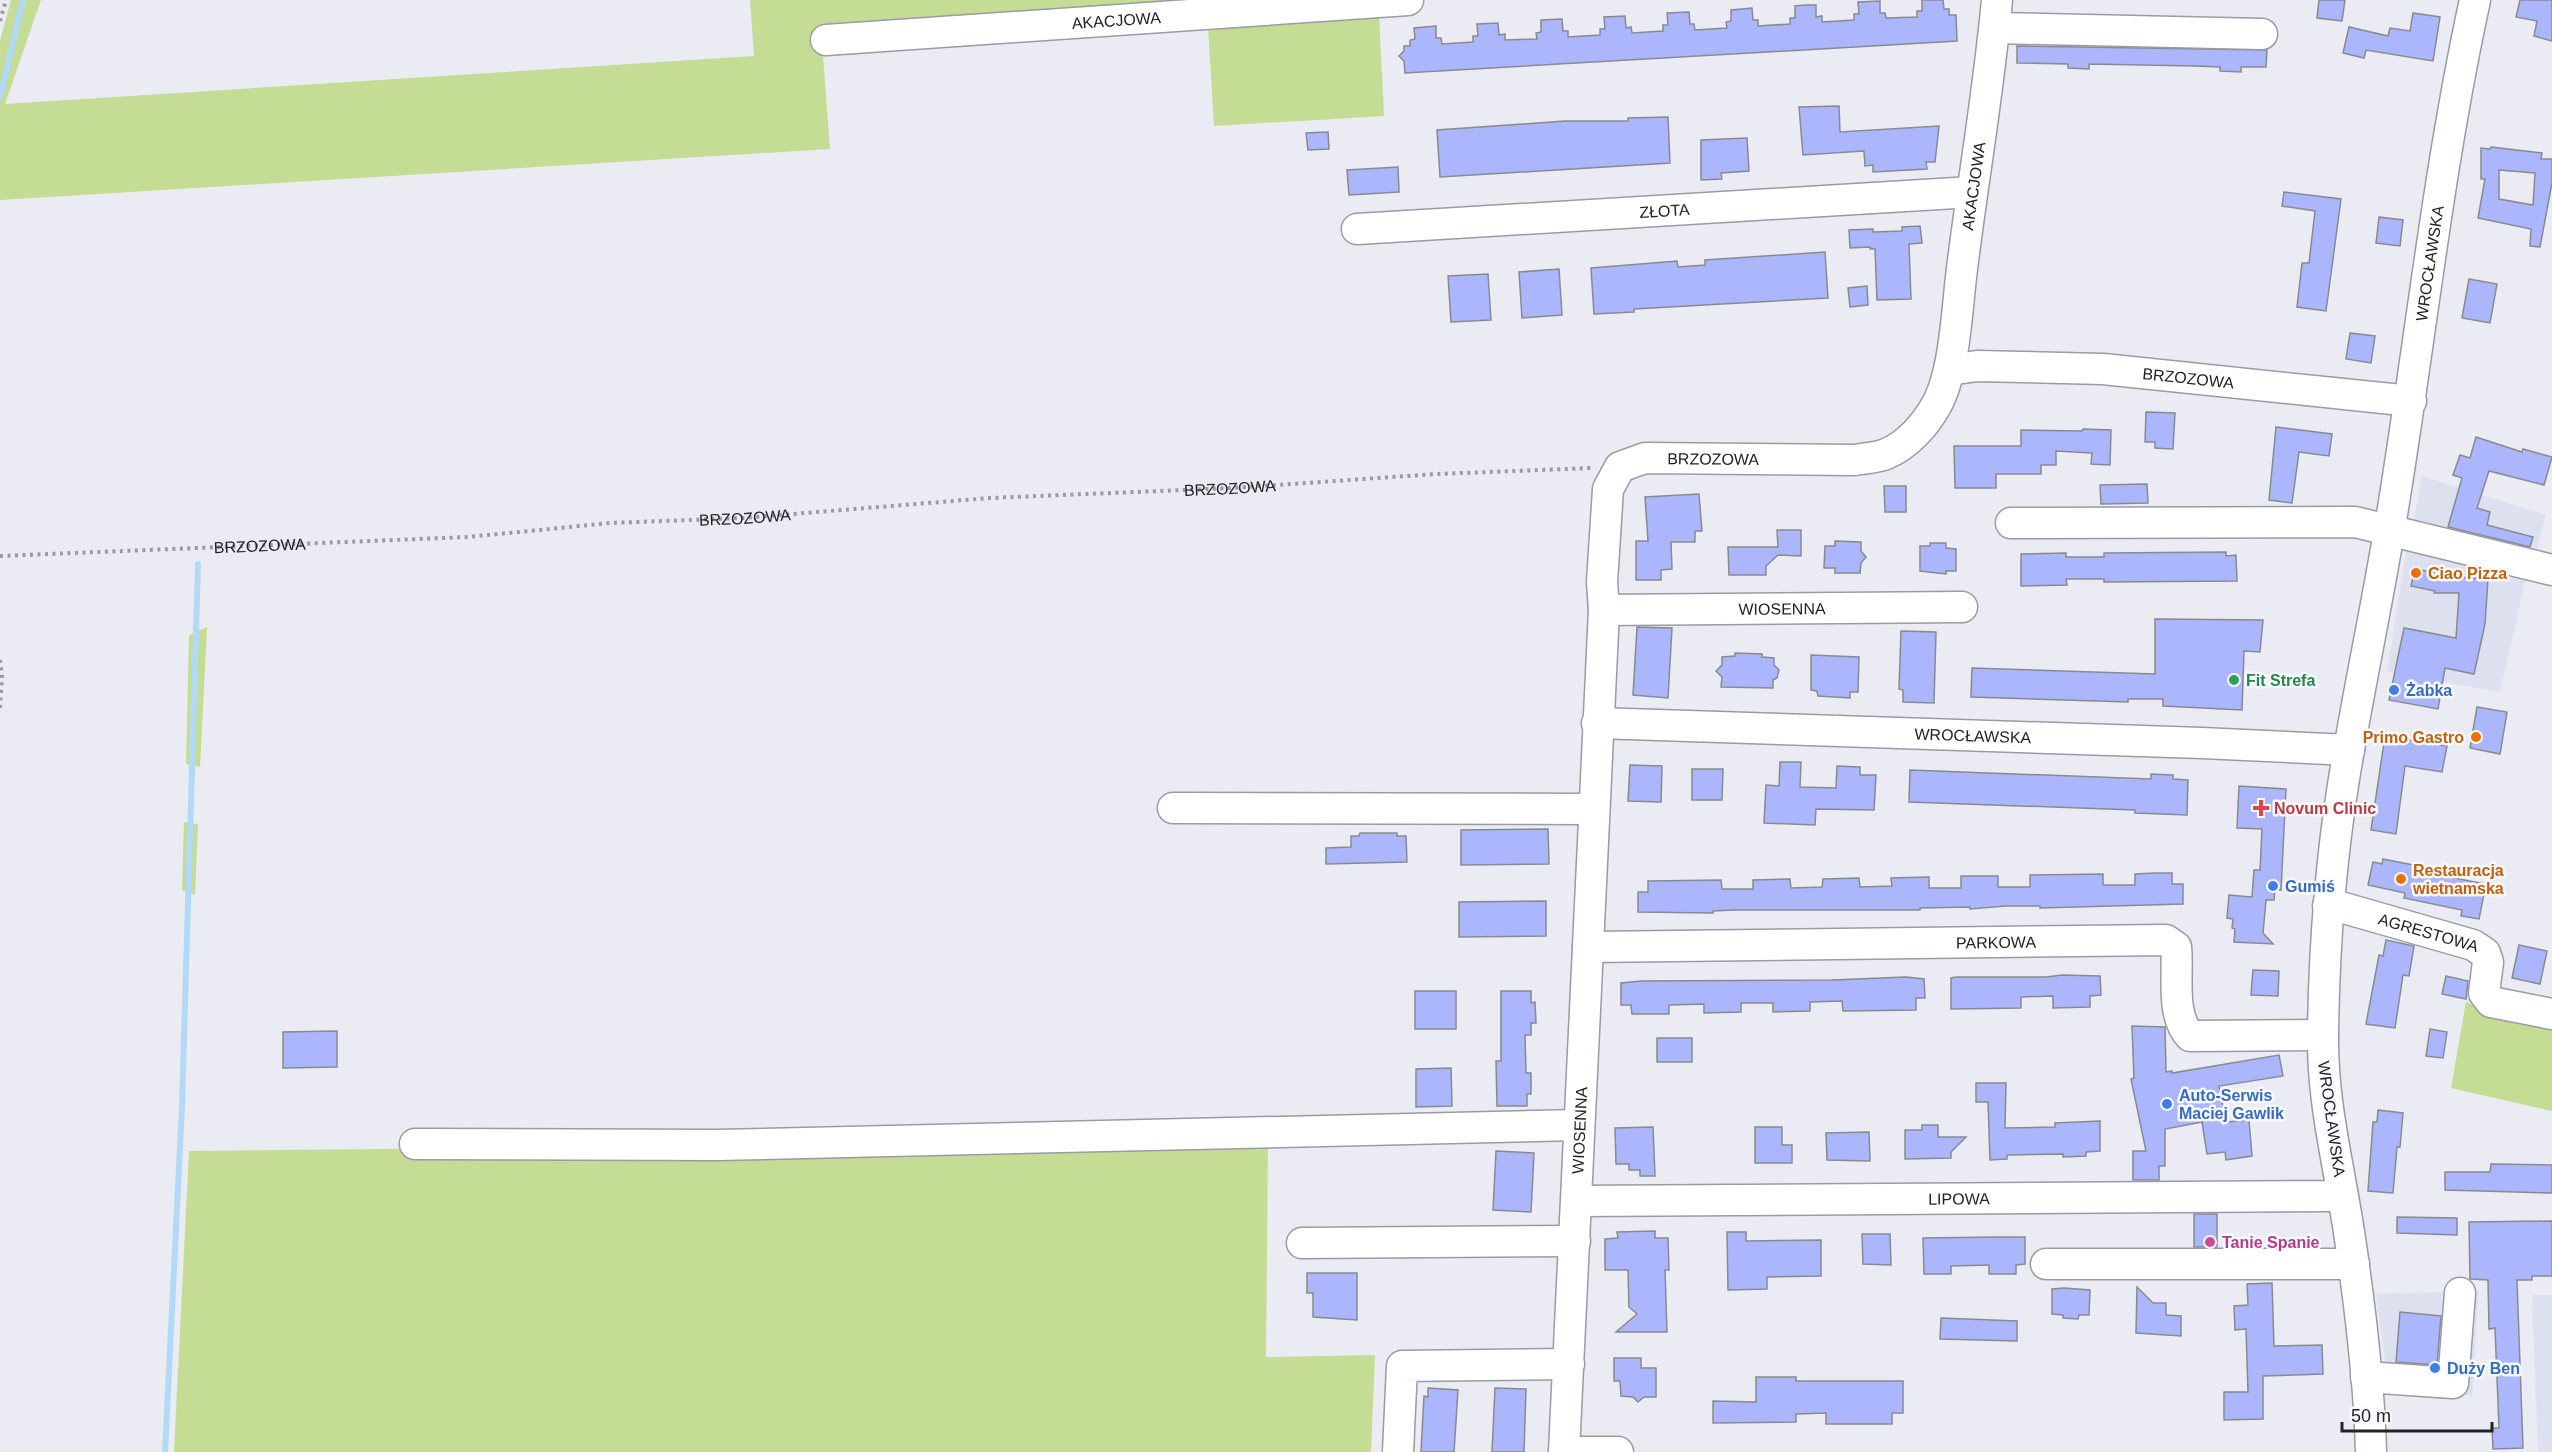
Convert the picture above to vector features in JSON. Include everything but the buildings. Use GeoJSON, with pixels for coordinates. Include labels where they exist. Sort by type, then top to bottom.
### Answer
{"type":"FeatureCollection","features":[{"type":"Feature","properties":{"kind":"street","name":"AKACJOWA"},"geometry":{"type":"LineString","coordinates":[[826,40],[1408,0]]}},
{"type":"Feature","properties":{"kind":"street","name":"WROCŁAWSKA"},"geometry":{"type":"LineString","coordinates":[[2371,1452],[2354,1264],[2323,1075],[2328,906],[2349,750],[2390,529],[2452,123],[2475,0]]}},
{"type":"Feature","properties":{"kind":"street","name":"AKACJOWA"},"geometry":{"type":"LineString","coordinates":[[1949,370],[1989,81],[1996,14]]}},
{"type":"Feature","properties":{"kind":"street"},"geometry":{"type":"LineString","coordinates":[[1996,14],[2262,34]]}},
{"type":"Feature","properties":{"kind":"street","name":"ZŁOTA"},"geometry":{"type":"LineString","coordinates":[[1357,229],[1972,192]]}},
{"type":"Feature","properties":{"kind":"street","name":"BRZOZOWA"},"geometry":{"type":"LineString","coordinates":[[1620,467],[1645,458],[1854,460],[1885,454],[1903,444],[1925,424],[1938,402],[1949,370],[1977,366],[2103,369],[2411,400]]}},
{"type":"Feature","properties":{"kind":"street","name":"WIOSENNA"},"geometry":{"type":"LineString","coordinates":[[1618,1452],[1564,1452],[1604,610],[1602,582],[1608,489],[1620,467]]}},
{"type":"Feature","properties":{"kind":"street"},"geometry":{"type":"LineString","coordinates":[[2011,523],[2355,522],[2552,570]]}},
{"type":"Feature","properties":{"kind":"street","name":"WIOSENNA"},"geometry":{"type":"LineString","coordinates":[[1604,610],[1962,607]]}},
{"type":"Feature","properties":{"kind":"street","name":"WROCŁAWSKA"},"geometry":{"type":"LineString","coordinates":[[1597,723],[2202,742],[2349,750]]}},
{"type":"Feature","properties":{"kind":"street"},"geometry":{"type":"LineString","coordinates":[[1173,808],[1593,808]]}},
{"type":"Feature","properties":{"kind":"street","name":"AGRESTOWA"},"geometry":{"type":"LineString","coordinates":[[2328,906],[2344,908],[2473,945],[2485,953],[2488,962],[2484,993],[2491,1002],[2552,1014]]}},
{"type":"Feature","properties":{"kind":"street","name":"PARKOWA"},"geometry":{"type":"LineString","coordinates":[[1588,947],[2166,940],[2176,947],[2179,1016],[2182,1028],[2190,1036],[2323,1035]]}},
{"type":"Feature","properties":{"kind":"street"},"geometry":{"type":"LineString","coordinates":[[415,1144],[729,1144],[1580,1125]]}},
{"type":"Feature","properties":{"kind":"street","name":"LIPOWA"},"geometry":{"type":"LineString","coordinates":[[1577,1201],[2328,1196],[2342,1193]]}},
{"type":"Feature","properties":{"kind":"street"},"geometry":{"type":"LineString","coordinates":[[1302,1243],[1575,1240]]}},
{"type":"Feature","properties":{"kind":"street"},"geometry":{"type":"LineString","coordinates":[[2046,1264],[2354,1264]]}},
{"type":"Feature","properties":{"kind":"street"},"geometry":{"type":"LineString","coordinates":[[2366,1377],[2453,1383],[2460,1293]]}},
{"type":"Feature","properties":{"kind":"street"},"geometry":{"type":"LineString","coordinates":[[1398,1452],[1402,1366],[1569,1364]]}},
{"type":"Feature","properties":{"kind":"path"},"geometry":{"type":"LineString","coordinates":[[0,21],[6,0]]}},
{"type":"Feature","properties":{"kind":"path","name":"BRZOZOWA"},"geometry":{"type":"LineString","coordinates":[[0,556],[468,537],[610,523],[743,518],[990,498],[1232,488],[1437,474],[1620,467]]}},
{"type":"Feature","properties":{"kind":"path"},"geometry":{"type":"LineString","coordinates":[[0,660],[2,676],[0,708]]}},
{"type":"Feature","properties":{"kind":"shaded area"},"geometry":{"type":"Polygon","coordinates":[[[2422,476],[2546,515],[2534,560],[2411,536],[2422,476]]]}},
{"type":"Feature","properties":{"kind":"shaded area"},"geometry":{"type":"Polygon","coordinates":[[[2407,546],[2526,577],[2500,692],[2387,672],[2407,546]]]}},
{"type":"Feature","properties":{"kind":"shaded area"},"geometry":{"type":"Polygon","coordinates":[[[2479,1291],[2472,1396],[2389,1388],[2376,1294],[2479,1291]]]}},
{"type":"Feature","properties":{"kind":"shaded area"},"geometry":{"type":"Polygon","coordinates":[[[2532,1295],[2552,1295],[2552,1452],[2538,1452],[2532,1295]]]}},
{"type":"Feature","properties":{"kind":"green space"},"geometry":{"type":"Polygon","coordinates":[[[11,0],[41,0],[5,104],[754,56],[750,0],[1366,0],[1379,15],[1384,116],[1214,126],[1208,27],[823,56],[830,149],[0,200],[0,41],[11,0]]]}},
{"type":"Feature","properties":{"kind":"green space"},"geometry":{"type":"Polygon","coordinates":[[[207,627],[200,767],[186,764],[189,635],[207,627]]]}},
{"type":"Feature","properties":{"kind":"green space"},"geometry":{"type":"Polygon","coordinates":[[[184,822],[198,824],[195,895],[182,890],[184,822]]]}},
{"type":"Feature","properties":{"kind":"green space"},"geometry":{"type":"Polygon","coordinates":[[[2466,1002],[2493,1012],[2552,1022],[2552,1111],[2451,1088],[2466,1002]]]}},
{"type":"Feature","properties":{"kind":"green space"},"geometry":{"type":"Polygon","coordinates":[[[1268,1140],[1266,1357],[1375,1355],[1371,1452],[174,1452],[189,1151],[1268,1140]]]}},
{"type":"Feature","properties":{"kind":"waterway"},"geometry":{"type":"LineString","coordinates":[[0,97],[23,0]]}},
{"type":"Feature","properties":{"kind":"waterway"},"geometry":{"type":"LineString","coordinates":[[165,1452],[182,1106],[198,564]]}},
{"type":"Feature","properties":{"kind":"place","name":"Ciao Pizza"},"geometry":{"type":"Point","coordinates":[2416,573]}},
{"type":"Feature","properties":{"kind":"place","name":"Fit Strefa"},"geometry":{"type":"Point","coordinates":[2234,680]}},
{"type":"Feature","properties":{"kind":"place","name":"Żabka"},"geometry":{"type":"Point","coordinates":[2394,690]}},
{"type":"Feature","properties":{"kind":"place","name":"Primo Gastro"},"geometry":{"type":"Point","coordinates":[2476,737]}},
{"type":"Feature","properties":{"kind":"place","name":"Novum Clinic"},"geometry":{"type":"Point","coordinates":[2261,808]}},
{"type":"Feature","properties":{"kind":"place","name":"Restauracja wietnamska"},"geometry":{"type":"Point","coordinates":[2401,879]}},
{"type":"Feature","properties":{"kind":"place","name":"Gumiś"},"geometry":{"type":"Point","coordinates":[2273,886]}},
{"type":"Feature","properties":{"kind":"place","name":"Auto-Serwis Maciej Gawlik"},"geometry":{"type":"Point","coordinates":[2167,1104]}},
{"type":"Feature","properties":{"kind":"place","name":"Tanie Spanie"},"geometry":{"type":"Point","coordinates":[2210,1242]}},
{"type":"Feature","properties":{"kind":"place","name":"Duży Ben"},"geometry":{"type":"Point","coordinates":[2435,1368]}}]}
